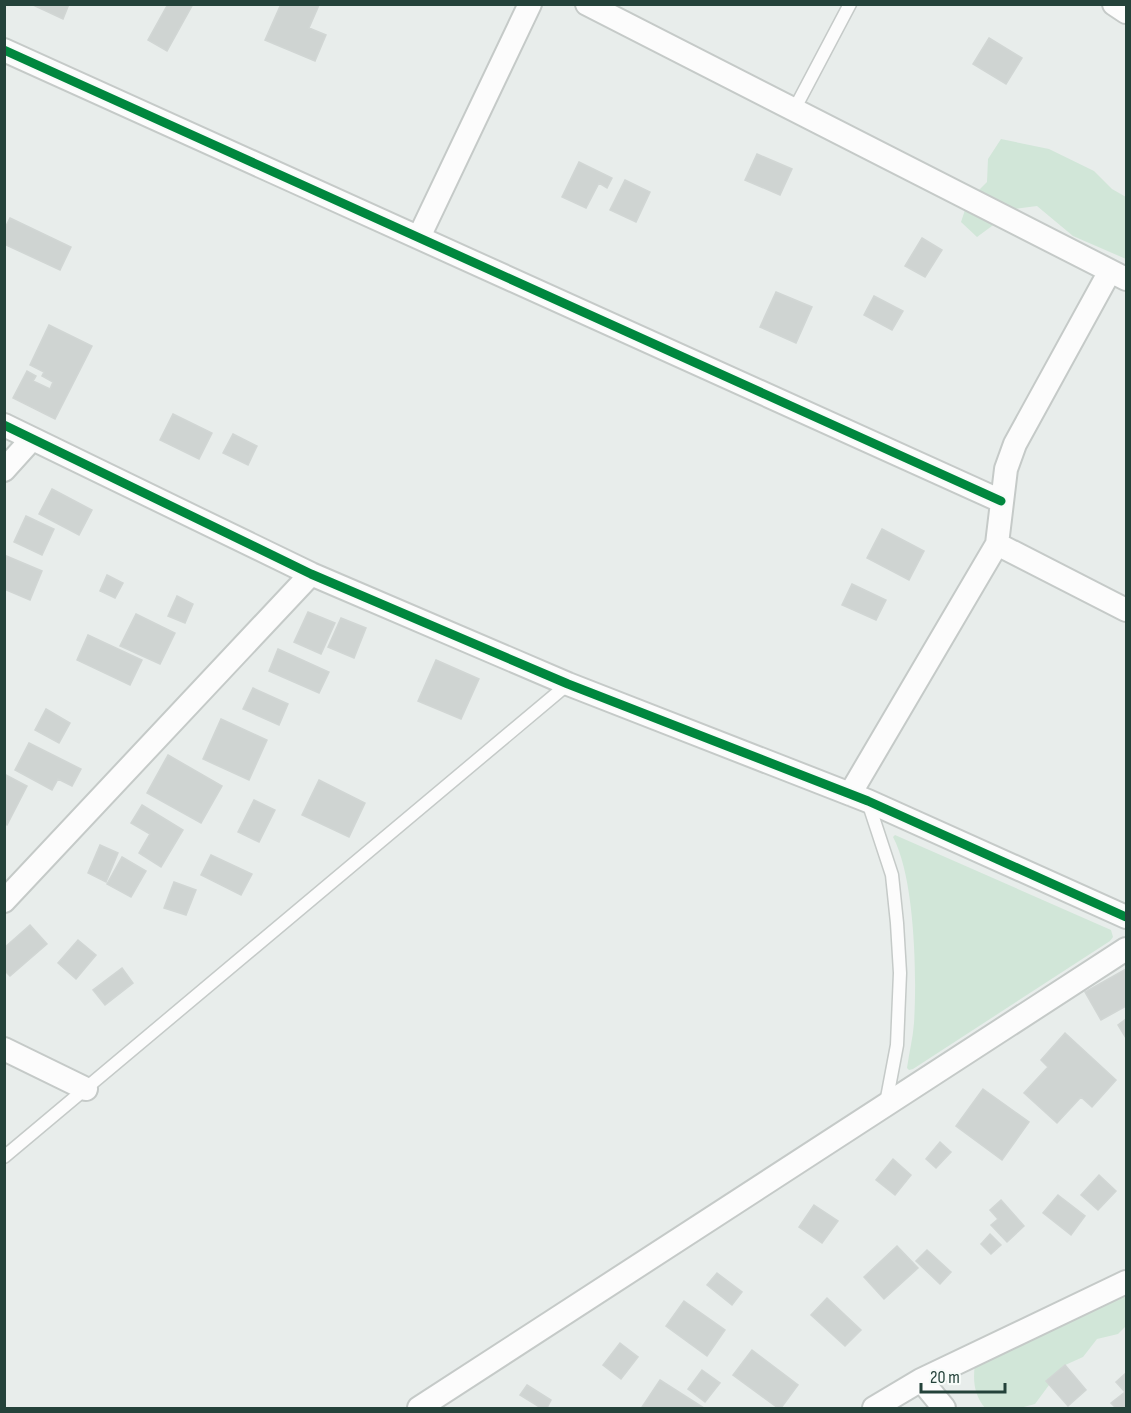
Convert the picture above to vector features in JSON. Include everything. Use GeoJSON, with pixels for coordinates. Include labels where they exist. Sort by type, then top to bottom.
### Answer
{"type":"FeatureCollection","features":[{"type":"Feature","properties":{"kind":"street"},"geometry":{"type":"LineString","coordinates":[[419,237],[530,4]]}},
{"type":"Feature","properties":{"kind":"street"},"geometry":{"type":"LineString","coordinates":[[586,4],[1118,275],[1015,444],[1006,469],[997,544],[859,798]]}},
{"type":"Feature","properties":{"kind":"street"},"geometry":{"type":"LineString","coordinates":[[1114,4],[1126,12]]}},
{"type":"Feature","properties":{"kind":"street"},"geometry":{"type":"LineString","coordinates":[[4,50],[1001,501]]}},
{"type":"Feature","properties":{"kind":"street"},"geometry":{"type":"LineString","coordinates":[[4,425],[311,574],[568,684],[859,798],[1126,917]]}},
{"type":"Feature","properties":{"kind":"street"},"geometry":{"type":"LineString","coordinates":[[4,470],[32,440]]}},
{"type":"Feature","properties":{"kind":"street"},"geometry":{"type":"LineString","coordinates":[[997,544],[1126,610]]}},
{"type":"Feature","properties":{"kind":"street"},"geometry":{"type":"LineString","coordinates":[[4,901],[311,574]]}},
{"type":"Feature","properties":{"kind":"street"},"geometry":{"type":"LineString","coordinates":[[419,1408],[1126,949]]}},
{"type":"Feature","properties":{"kind":"street"},"geometry":{"type":"LineString","coordinates":[[4,1049],[86,1089]]}},
{"type":"Feature","properties":{"kind":"street"},"geometry":{"type":"LineString","coordinates":[[874,1408],[921,1380],[1126,1282]]}},
{"type":"Feature","properties":{"kind":"street"},"geometry":{"type":"LineString","coordinates":[[921,1380],[944,1408]]}},
{"type":"Feature","properties":{"kind":"lane"},"geometry":{"type":"LineString","coordinates":[[794,110],[850,4]]}},
{"type":"Feature","properties":{"kind":"lane"},"geometry":{"type":"LineString","coordinates":[[4,1157],[568,684]]}},
{"type":"Feature","properties":{"kind":"lane"},"geometry":{"type":"LineString","coordinates":[[859,798],[892,874],[897,923],[900,973],[897,1046],[886,1105]]}},
{"type":"Feature","properties":{"kind":"green space"},"geometry":{"type":"Polygon","coordinates":[[[1001,139],[1049,149],[1094,171],[1112,189],[1126,197],[1126,259],[1073,236],[1037,206],[1015,209],[977,237],[961,222],[968,201],[987,182],[988,159],[1001,139]]]}},
{"type":"Feature","properties":{"kind":"green space"},"geometry":{"type":"Polygon","coordinates":[[[895,835],[1111,930],[1113,937],[909,1070],[907,1068],[914,1023],[913,928],[906,877],[893,837],[895,835]]]}},
{"type":"Feature","properties":{"kind":"green space"},"geometry":{"type":"Polygon","coordinates":[[[1126,1290],[1126,1326],[1118,1334],[1097,1339],[1083,1357],[1063,1366],[1035,1404],[1020,1408],[985,1408],[980,1402],[974,1381],[977,1352],[1126,1290]]]}},
{"type":"Feature","properties":{"kind":"building"},"geometry":{"type":"Polygon","coordinates":[[[31,4],[69,4],[63,19],[31,4]]]}},
{"type":"Feature","properties":{"kind":"building"},"geometry":{"type":"Polygon","coordinates":[[[168,4],[193,4],[167,51],[148,40],[168,4]]]}},
{"type":"Feature","properties":{"kind":"building"},"geometry":{"type":"Polygon","coordinates":[[[281,4],[319,5],[309,28],[326,35],[315,61],[265,40],[281,4]]]}},
{"type":"Feature","properties":{"kind":"building"},"geometry":{"type":"Polygon","coordinates":[[[989,38],[1022,58],[1006,84],[973,64],[989,38]]]}},
{"type":"Feature","properties":{"kind":"building"},"geometry":{"type":"Polygon","coordinates":[[[757,154],[792,169],[780,195],[745,180],[757,154]]]}},
{"type":"Feature","properties":{"kind":"building"},"geometry":{"type":"Polygon","coordinates":[[[579,162],[612,178],[607,188],[599,183],[586,208],[562,197],[579,162]]]}},
{"type":"Feature","properties":{"kind":"building"},"geometry":{"type":"Polygon","coordinates":[[[625,180],[650,192],[636,222],[610,210],[625,180]]]}},
{"type":"Feature","properties":{"kind":"building"},"geometry":{"type":"Polygon","coordinates":[[[10,218],[71,247],[60,270],[4,244],[4,230],[10,218]]]}},
{"type":"Feature","properties":{"kind":"building"},"geometry":{"type":"Polygon","coordinates":[[[922,238],[942,250],[925,277],[905,266],[922,238]]]}},
{"type":"Feature","properties":{"kind":"building"},"geometry":{"type":"Polygon","coordinates":[[[776,292],[812,307],[796,343],[760,327],[776,292]]]}},
{"type":"Feature","properties":{"kind":"building"},"geometry":{"type":"Polygon","coordinates":[[[874,296],[903,311],[892,330],[864,315],[874,296]]]}},
{"type":"Feature","properties":{"kind":"building"},"geometry":{"type":"Polygon","coordinates":[[[49,325],[92,346],[55,419],[13,398],[27,371],[36,376],[33,381],[50,389],[53,382],[42,376],[44,372],[30,365],[49,325]]]}},
{"type":"Feature","properties":{"kind":"building"},"geometry":{"type":"Polygon","coordinates":[[[173,414],[212,433],[199,459],[160,440],[173,414]]]}},
{"type":"Feature","properties":{"kind":"building"},"geometry":{"type":"Polygon","coordinates":[[[233,434],[257,446],[248,465],[223,453],[233,434]]]}},
{"type":"Feature","properties":{"kind":"building"},"geometry":{"type":"Polygon","coordinates":[[[52,489],[92,510],[79,535],[39,514],[52,489]]]}},
{"type":"Feature","properties":{"kind":"building"},"geometry":{"type":"Polygon","coordinates":[[[26,516],[54,529],[42,555],[14,542],[26,516]]]}},
{"type":"Feature","properties":{"kind":"building"},"geometry":{"type":"Polygon","coordinates":[[[882,529],[924,551],[909,580],[867,558],[882,529]]]}},
{"type":"Feature","properties":{"kind":"building"},"geometry":{"type":"Polygon","coordinates":[[[4,555],[42,571],[30,600],[4,589],[4,555]]]}},
{"type":"Feature","properties":{"kind":"building"},"geometry":{"type":"Polygon","coordinates":[[[107,575],[123,583],[115,598],[100,591],[107,575]]]}},
{"type":"Feature","properties":{"kind":"building"},"geometry":{"type":"Polygon","coordinates":[[[852,584],[886,600],[876,620],[842,605],[852,584]]]}},
{"type":"Feature","properties":{"kind":"building"},"geometry":{"type":"Polygon","coordinates":[[[177,596],[193,604],[185,623],[168,616],[177,596]]]}},
{"type":"Feature","properties":{"kind":"building"},"geometry":{"type":"Polygon","coordinates":[[[308,612],[335,623],[321,654],[294,642],[308,612]]]}},
{"type":"Feature","properties":{"kind":"building"},"geometry":{"type":"Polygon","coordinates":[[[136,614],[175,633],[160,664],[120,646],[136,614]]]}},
{"type":"Feature","properties":{"kind":"building"},"geometry":{"type":"Polygon","coordinates":[[[341,618],[366,628],[354,658],[328,647],[341,618]]]}},
{"type":"Feature","properties":{"kind":"building"},"geometry":{"type":"Polygon","coordinates":[[[88,635],[142,660],[130,685],[77,660],[88,635]]]}},
{"type":"Feature","properties":{"kind":"building"},"geometry":{"type":"Polygon","coordinates":[[[278,649],[329,672],[319,693],[269,671],[278,649]]]}},
{"type":"Feature","properties":{"kind":"building"},"geometry":{"type":"Polygon","coordinates":[[[436,660],[479,679],[461,719],[418,701],[436,660]]]}},
{"type":"Feature","properties":{"kind":"building"},"geometry":{"type":"Polygon","coordinates":[[[253,688],[288,704],[279,725],[243,709],[253,688]]]}},
{"type":"Feature","properties":{"kind":"building"},"geometry":{"type":"Polygon","coordinates":[[[46,709],[70,723],[59,743],[35,730],[46,709]]]}},
{"type":"Feature","properties":{"kind":"building"},"geometry":{"type":"Polygon","coordinates":[[[221,719],[267,740],[249,780],[203,759],[221,719]]]}},
{"type":"Feature","properties":{"kind":"building"},"geometry":{"type":"Polygon","coordinates":[[[29,743],[81,769],[72,786],[58,779],[52,790],[15,770],[29,743]]]}},
{"type":"Feature","properties":{"kind":"building"},"geometry":{"type":"Polygon","coordinates":[[[168,755],[222,786],[201,823],[147,793],[168,755]]]}},
{"type":"Feature","properties":{"kind":"building"},"geometry":{"type":"Polygon","coordinates":[[[4,774],[27,786],[7,825],[4,823],[4,774]]]}},
{"type":"Feature","properties":{"kind":"building"},"geometry":{"type":"Polygon","coordinates":[[[319,780],[365,803],[349,837],[302,815],[319,780]]]}},
{"type":"Feature","properties":{"kind":"building"},"geometry":{"type":"Polygon","coordinates":[[[254,800],[275,810],[259,842],[238,832],[254,800]]]}},
{"type":"Feature","properties":{"kind":"building"},"geometry":{"type":"Polygon","coordinates":[[[142,805],[183,830],[161,867],[139,853],[150,834],[131,823],[142,805]]]}},
{"type":"Feature","properties":{"kind":"building"},"geometry":{"type":"Polygon","coordinates":[[[100,845],[118,853],[106,882],[88,873],[100,845]]]}},
{"type":"Feature","properties":{"kind":"building"},"geometry":{"type":"Polygon","coordinates":[[[211,855],[252,874],[241,895],[201,875],[211,855]]]}},
{"type":"Feature","properties":{"kind":"building"},"geometry":{"type":"Polygon","coordinates":[[[122,857],[146,871],[131,897],[107,884],[122,857]]]}},
{"type":"Feature","properties":{"kind":"building"},"geometry":{"type":"Polygon","coordinates":[[[174,882],[196,890],[186,915],[164,908],[174,882]]]}},
{"type":"Feature","properties":{"kind":"building"},"geometry":{"type":"Polygon","coordinates":[[[30,925],[47,944],[10,976],[4,970],[4,948],[30,925]]]}},
{"type":"Feature","properties":{"kind":"building"},"geometry":{"type":"Polygon","coordinates":[[[78,940],[96,955],[76,979],[58,963],[78,940]]]}},
{"type":"Feature","properties":{"kind":"building"},"geometry":{"type":"Polygon","coordinates":[[[122,968],[133,983],[105,1005],[93,990],[122,968]]]}},
{"type":"Feature","properties":{"kind":"building"},"geometry":{"type":"Polygon","coordinates":[[[1126,969],[1126,1006],[1101,1020],[1085,992],[1126,969]]]}},
{"type":"Feature","properties":{"kind":"building"},"geometry":{"type":"Polygon","coordinates":[[[1126,1019],[1126,1038],[1118,1025],[1126,1019]]]}},
{"type":"Feature","properties":{"kind":"building"},"geometry":{"type":"Polygon","coordinates":[[[1065,1033],[1116,1080],[1092,1107],[1081,1097],[1057,1123],[1024,1093],[1048,1067],[1041,1060],[1065,1033]]]}},
{"type":"Feature","properties":{"kind":"building"},"geometry":{"type":"Polygon","coordinates":[[[983,1089],[1029,1122],[1002,1160],[956,1126],[983,1089]]]}},
{"type":"Feature","properties":{"kind":"building"},"geometry":{"type":"Polygon","coordinates":[[[940,1142],[951,1152],[936,1168],[926,1159],[940,1142]]]}},
{"type":"Feature","properties":{"kind":"building"},"geometry":{"type":"Polygon","coordinates":[[[893,1159],[911,1175],[895,1195],[876,1180],[893,1159]]]}},
{"type":"Feature","properties":{"kind":"building"},"geometry":{"type":"Polygon","coordinates":[[[1099,1175],[1116,1191],[1098,1210],[1081,1195],[1099,1175]]]}},
{"type":"Feature","properties":{"kind":"building"},"geometry":{"type":"Polygon","coordinates":[[[1058,1195],[1085,1216],[1071,1235],[1043,1213],[1058,1195]]]}},
{"type":"Feature","properties":{"kind":"building"},"geometry":{"type":"Polygon","coordinates":[[[1001,1200],[1024,1226],[1007,1242],[991,1225],[998,1219],[990,1210],[1001,1200]]]}},
{"type":"Feature","properties":{"kind":"building"},"geometry":{"type":"Polygon","coordinates":[[[814,1205],[838,1221],[822,1243],[799,1227],[814,1205]]]}},
{"type":"Feature","properties":{"kind":"building"},"geometry":{"type":"Polygon","coordinates":[[[990,1234],[1001,1245],[991,1254],[981,1244],[990,1234]]]}},
{"type":"Feature","properties":{"kind":"building"},"geometry":{"type":"Polygon","coordinates":[[[897,1246],[918,1268],[884,1299],[864,1277],[897,1246]]]}},
{"type":"Feature","properties":{"kind":"building"},"geometry":{"type":"Polygon","coordinates":[[[927,1250],[951,1272],[940,1284],[916,1261],[927,1250]]]}},
{"type":"Feature","properties":{"kind":"building"},"geometry":{"type":"Polygon","coordinates":[[[717,1273],[742,1292],[732,1305],[707,1285],[717,1273]]]}},
{"type":"Feature","properties":{"kind":"building"},"geometry":{"type":"Polygon","coordinates":[[[827,1298],[861,1330],[845,1346],[811,1315],[827,1298]]]}},
{"type":"Feature","properties":{"kind":"building"},"geometry":{"type":"Polygon","coordinates":[[[684,1301],[725,1330],[707,1356],[666,1326],[684,1301]]]}},
{"type":"Feature","properties":{"kind":"building"},"geometry":{"type":"Polygon","coordinates":[[[620,1343],[638,1357],[621,1379],[603,1365],[620,1343]]]}},
{"type":"Feature","properties":{"kind":"building"},"geometry":{"type":"Polygon","coordinates":[[[752,1350],[798,1385],[781,1408],[733,1375],[752,1350]]]}},
{"type":"Feature","properties":{"kind":"building"},"geometry":{"type":"Polygon","coordinates":[[[1065,1365],[1086,1390],[1068,1406],[1046,1381],[1065,1365]]]}},
{"type":"Feature","properties":{"kind":"building"},"geometry":{"type":"Polygon","coordinates":[[[702,1370],[720,1383],[705,1402],[688,1389],[702,1370]]]}},
{"type":"Feature","properties":{"kind":"building"},"geometry":{"type":"Polygon","coordinates":[[[1126,1373],[1126,1408],[1116,1408],[1111,1403],[1125,1392],[1116,1382],[1126,1373]]]}},
{"type":"Feature","properties":{"kind":"building"},"geometry":{"type":"Polygon","coordinates":[[[660,1380],[704,1408],[642,1407],[660,1380]]]}},
{"type":"Feature","properties":{"kind":"building"},"geometry":{"type":"Polygon","coordinates":[[[527,1385],[551,1400],[547,1408],[541,1408],[520,1395],[527,1385]]]}},
{"type":"Feature","properties":{"kind":"cycle path"},"geometry":{"type":"LineString","coordinates":[[4,50],[1001,501]]}},
{"type":"Feature","properties":{"kind":"cycle path"},"geometry":{"type":"LineString","coordinates":[[4,425],[311,574],[568,684],[868,801],[1126,917]]}}]}
